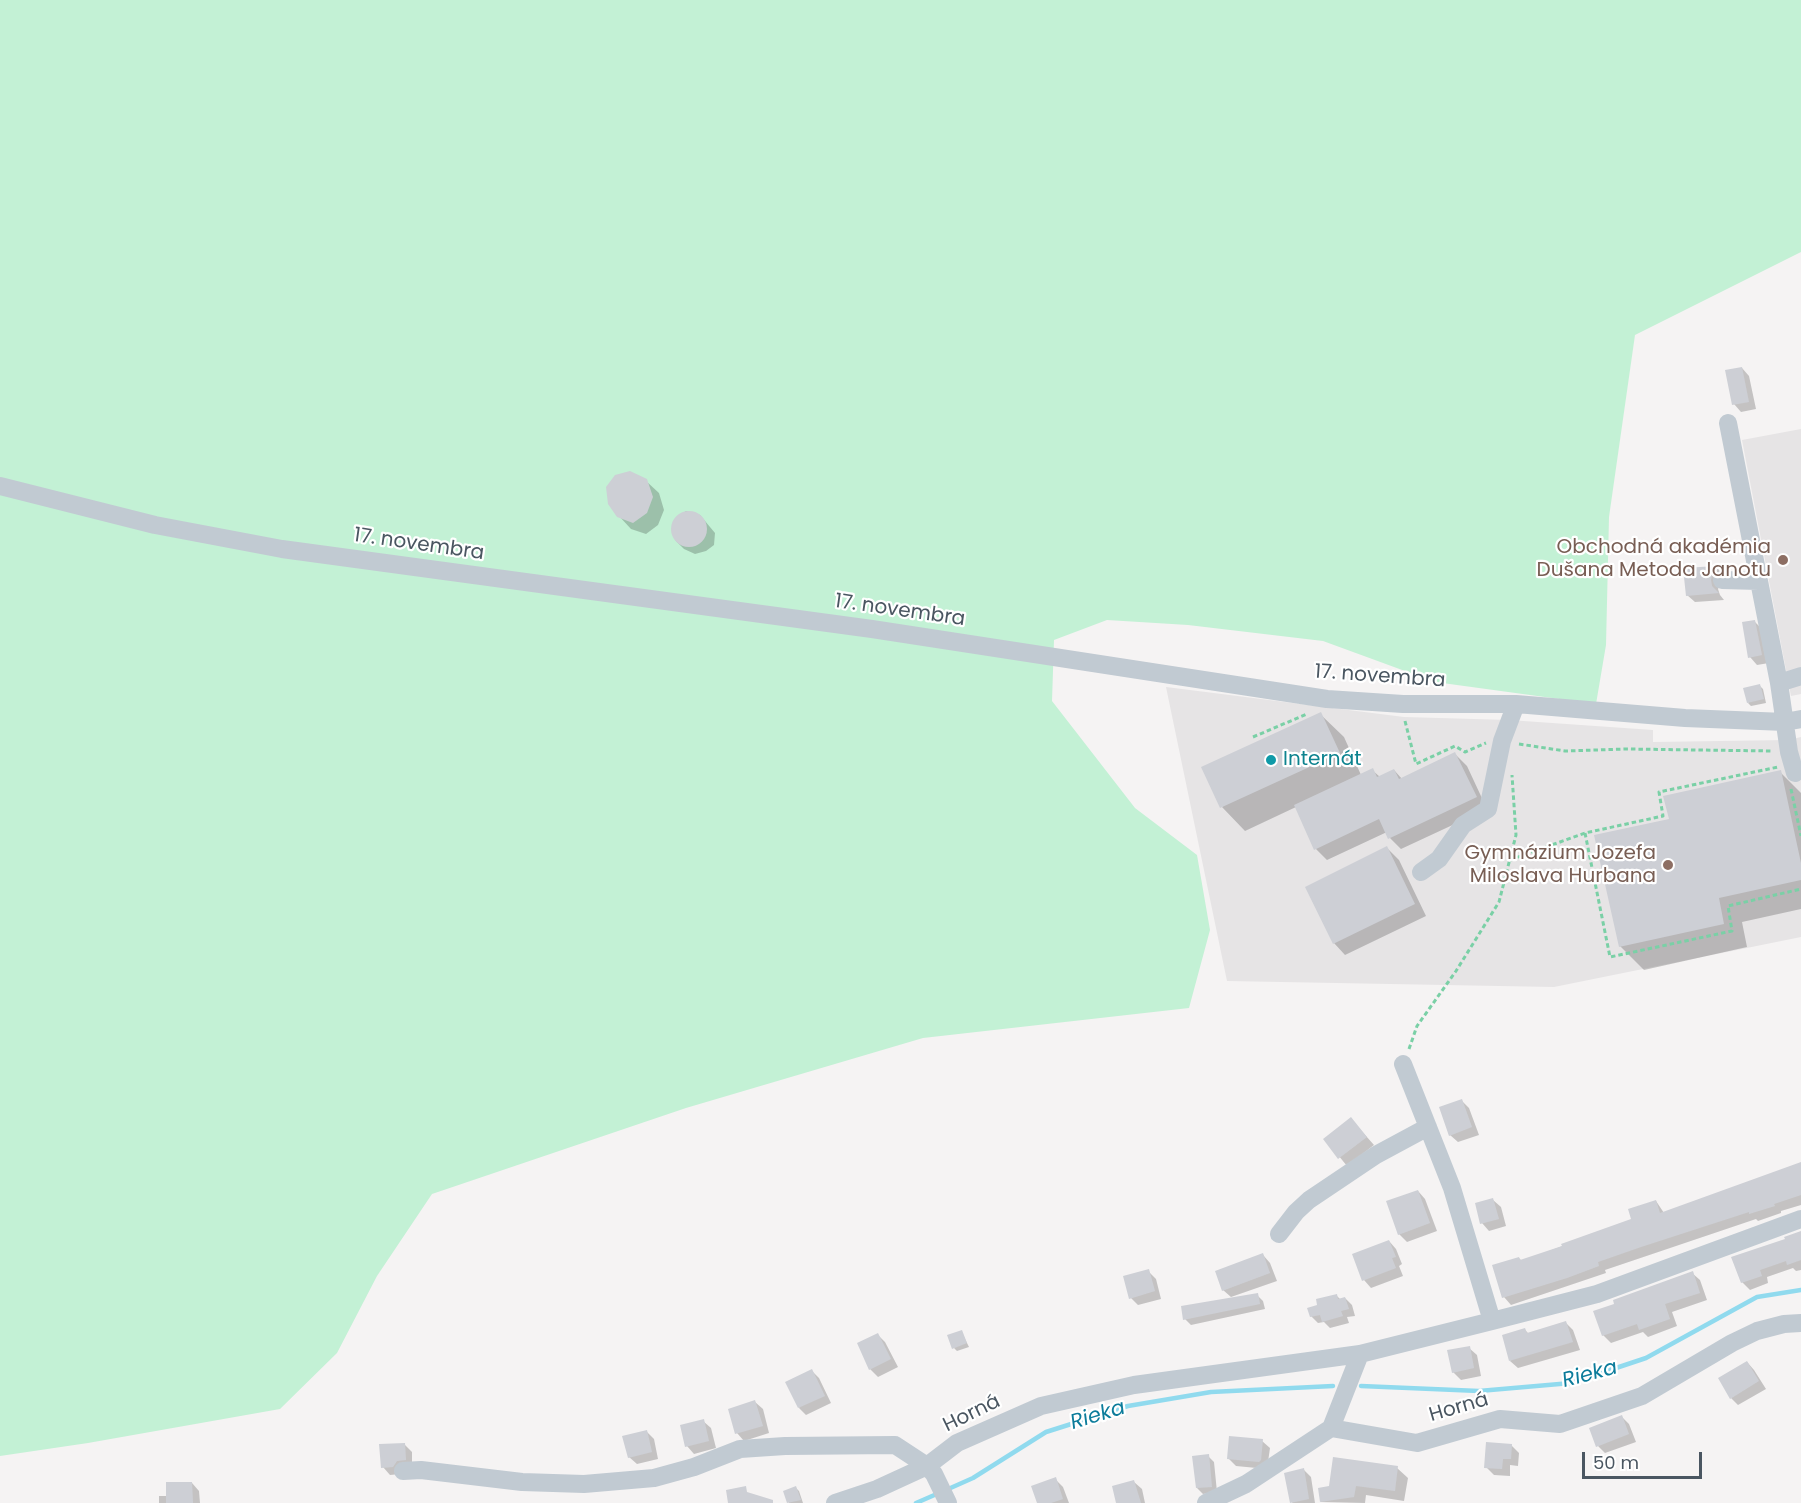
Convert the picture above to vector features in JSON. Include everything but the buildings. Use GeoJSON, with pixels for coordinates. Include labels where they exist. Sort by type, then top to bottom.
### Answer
{"type":"FeatureCollection","features":[{"type":"Feature","properties":{"kind":"street"},"geometry":{"type":"LineString","coordinates":[[1728,423],[1779,683],[1793,720],[1793,763]]}},
{"type":"Feature","properties":{"kind":"street","name":"17. novembra"},"geometry":{"type":"LineString","coordinates":[[0,486],[155,525],[282,549],[872,629],[1327,699],[1403,704],[1516,705],[1685,718],[1793,720]]}},
{"type":"Feature","properties":{"kind":"street"},"geometry":{"type":"LineString","coordinates":[[1722,580],[1759,582]]}},
{"type":"Feature","properties":{"kind":"street"},"geometry":{"type":"LineString","coordinates":[[1779,683],[1801,676]]}},
{"type":"Feature","properties":{"kind":"street"},"geometry":{"type":"LineString","coordinates":[[1421,872],[1439,859],[1463,825],[1488,809],[1502,741],[1516,705]]}},
{"type":"Feature","properties":{"kind":"street"},"geometry":{"type":"LineString","coordinates":[[1403,1064],[1452,1188],[1492,1321]]}},
{"type":"Feature","properties":{"kind":"street"},"geometry":{"type":"LineString","coordinates":[[1279,1234],[1296,1212],[1309,1200],[1376,1155],[1428,1127]]}},
{"type":"Feature","properties":{"kind":"street","name":"Horná"},"geometry":{"type":"LineString","coordinates":[[835,1503],[931,1470],[957,1443],[1041,1406],[1134,1385],[1360,1354],[1597,1294],[1801,1219]]}},
{"type":"Feature","properties":{"kind":"street","name":"Horná"},"geometry":{"type":"LineString","coordinates":[[1331,1428],[1417,1443],[1500,1419],[1560,1424],[1642,1396],[1732,1343],[1757,1332],[1784,1324],[1801,1323]]}},
{"type":"Feature","properties":{"kind":"street"},"geometry":{"type":"LineString","coordinates":[[1206,1503],[1246,1484],[1331,1428],[1360,1354]]}},
{"type":"Feature","properties":{"kind":"street"},"geometry":{"type":"LineString","coordinates":[[403,1471],[421,1470],[532,1483],[584,1484],[664,1475],[694,1467],[741,1449],[786,1446],[895,1445],[931,1470],[948,1503]]}},
{"type":"Feature","properties":{"kind":"path"},"geometry":{"type":"LineString","coordinates":[[1253,737],[1317,709],[1327,699]]}},
{"type":"Feature","properties":{"kind":"path"},"geometry":{"type":"LineString","coordinates":[[1403,704],[1416,764],[1455,746],[1465,752],[1486,743],[1502,741],[1565,751],[1627,749],[1793,763]]}},
{"type":"Feature","properties":{"kind":"path"},"geometry":{"type":"LineString","coordinates":[[1510,860],[1585,833],[1663,816],[1659,792],[1793,763]]}},
{"type":"Feature","properties":{"kind":"path"},"geometry":{"type":"LineString","coordinates":[[1403,1064],[1417,1026],[1456,971],[1499,902],[1516,835],[1514,781],[1511,771]]}},
{"type":"Feature","properties":{"kind":"path"},"geometry":{"type":"LineString","coordinates":[[1793,794],[1801,836]]}},
{"type":"Feature","properties":{"kind":"path"},"geometry":{"type":"LineString","coordinates":[[1585,833],[1610,957],[1732,932],[1728,906],[1801,889]]}},
{"type":"Feature","properties":{"kind":"shaded area","name":"Obchodná akadémia Dušana Metoda Janotu"},"geometry":{"type":"Polygon","coordinates":[[[1801,429],[1801,694],[1791,696],[1742,440],[1801,429]]]}},
{"type":"Feature","properties":{"kind":"shaded area"},"geometry":{"type":"Polygon","coordinates":[[[1166,687],[1404,717],[1509,720],[1653,730],[1653,742],[1788,740],[1801,737],[1801,937],[1554,987],[1227,981],[1166,687]]]}},
{"type":"Feature","properties":{"kind":"green space"},"geometry":{"type":"Polygon","coordinates":[[[0,0],[1801,0],[1801,252],[1635,335],[1609,517],[1606,645],[1596,704],[1435,682],[1323,641],[1188,625],[1107,620],[1054,640],[1052,701],[1135,808],[1197,855],[1210,930],[1189,1008],[923,1038],[686,1108],[432,1194],[377,1276],[337,1353],[280,1409],[0,1456],[0,0]]]}},
{"type":"Feature","properties":{"kind":"waterway","name":"Rieka"},"geometry":{"type":"LineString","coordinates":[[1361,1386],[1479,1391],[1571,1383],[1646,1358],[1757,1297],[1801,1290]]}},
{"type":"Feature","properties":{"kind":"waterway","name":"Rieka"},"geometry":{"type":"LineString","coordinates":[[946,1490],[973,1478],[1046,1432],[1128,1406],[1211,1392],[1333,1386]]}},
{"type":"Feature","properties":{"kind":"waterway","name":"Rieka"},"geometry":{"type":"LineString","coordinates":[[916,1503],[939,1493]]}},
{"type":"Feature","properties":{"kind":"place","name":"Obchodná akadémia Dušana Metoda Janotu"},"geometry":{"type":"Point","coordinates":[1783,560]}},
{"type":"Feature","properties":{"kind":"place","name":"Internát"},"geometry":{"type":"Point","coordinates":[1271,760]}},
{"type":"Feature","properties":{"kind":"place","name":"Gymnázium Jozefa Miloslava Hurbana"},"geometry":{"type":"Point","coordinates":[1668,865]}}]}
